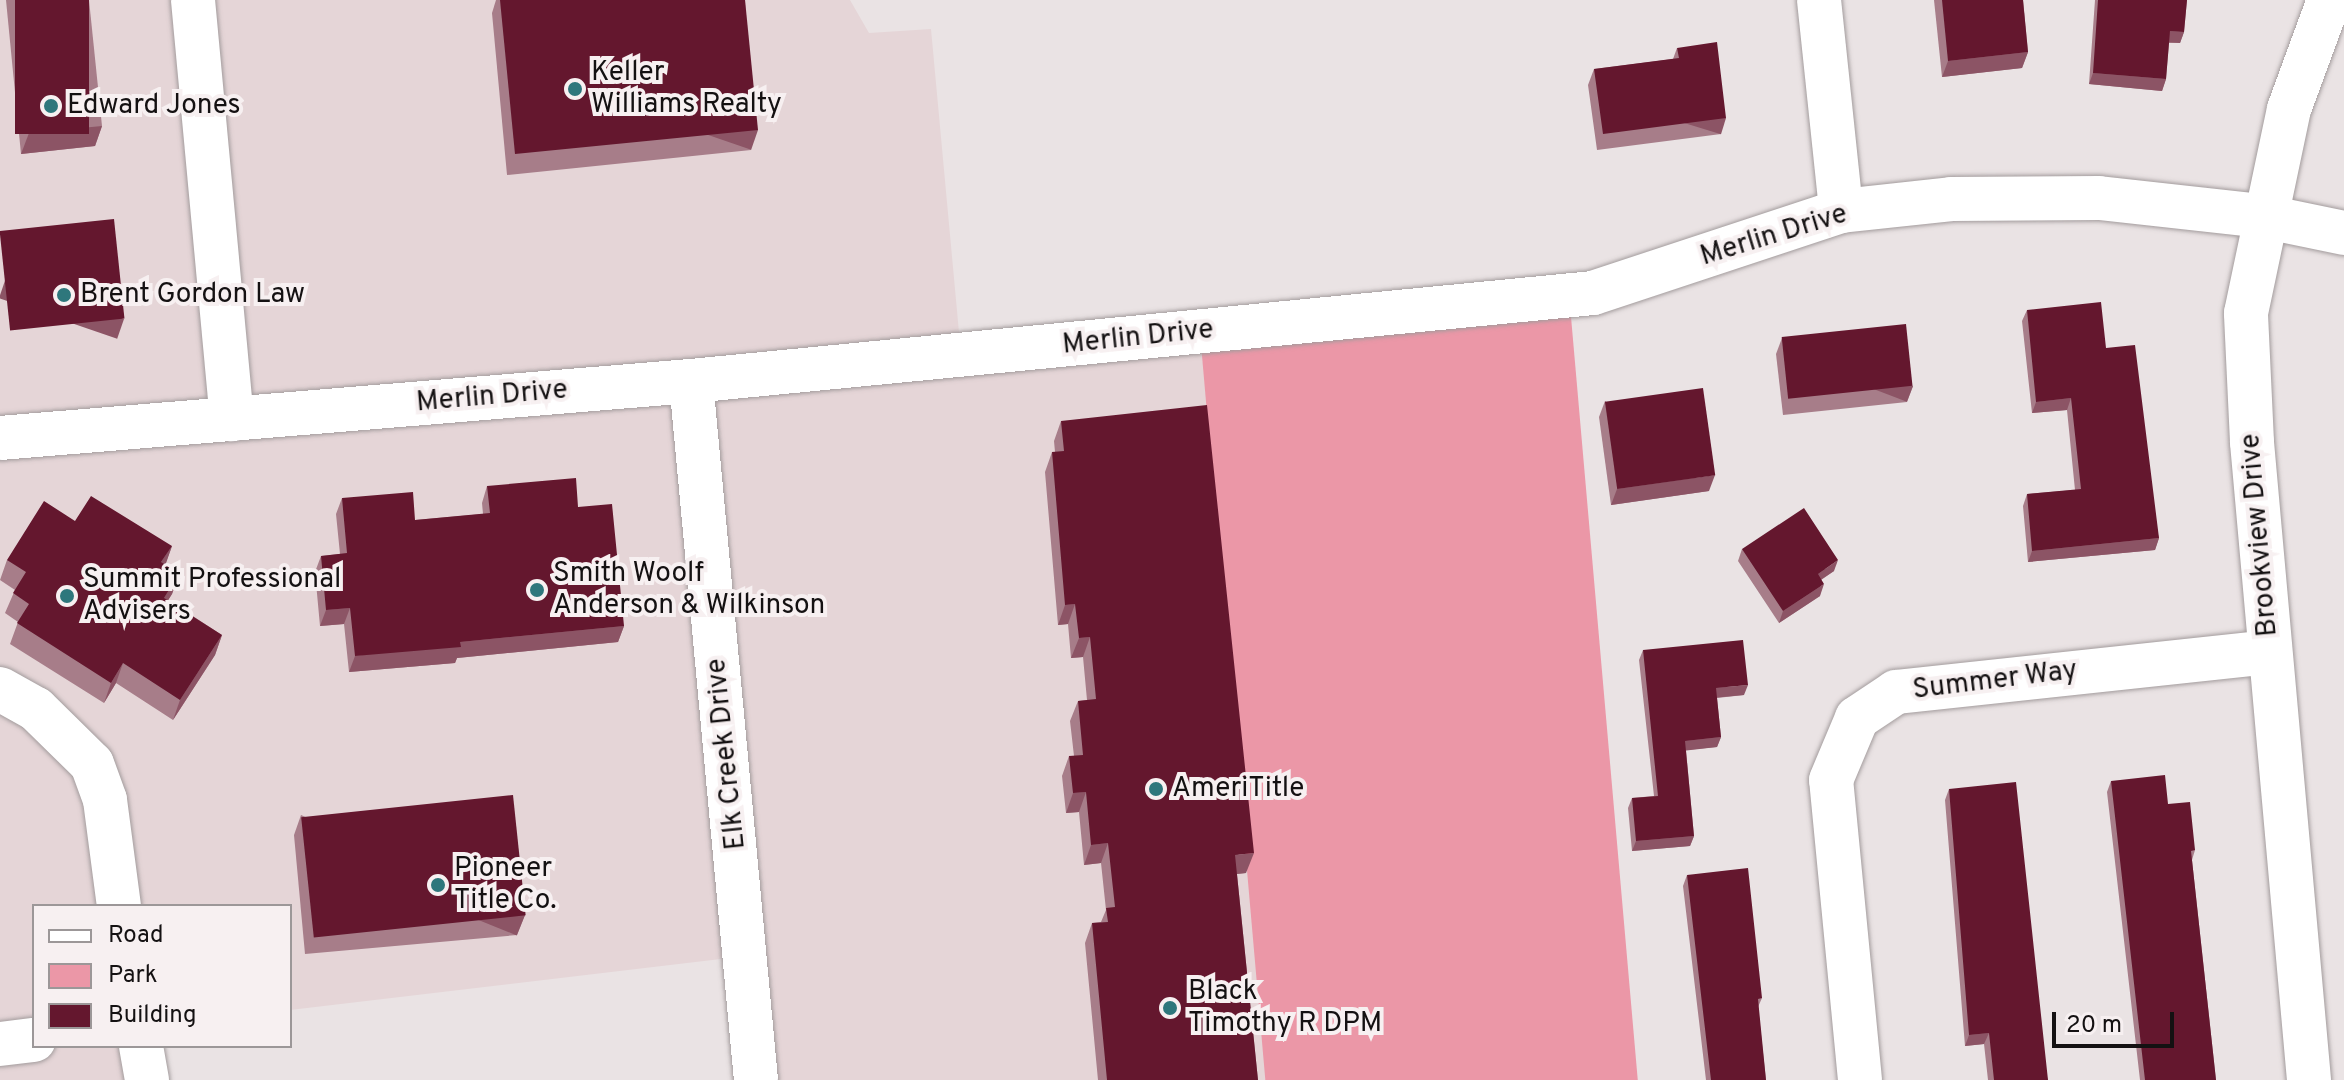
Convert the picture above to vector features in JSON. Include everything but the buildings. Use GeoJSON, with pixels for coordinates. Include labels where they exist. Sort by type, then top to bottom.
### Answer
{"type":"FeatureCollection","features":[{"type":"Feature","properties":{"kind":"street"},"geometry":{"type":"LineString","coordinates":[[193,0],[232,419]]}},
{"type":"Feature","properties":{"kind":"street"},"geometry":{"type":"LineString","coordinates":[[1819,0],[1841,211]]}},
{"type":"Feature","properties":{"kind":"street","name":"Brookview Drive"},"geometry":{"type":"LineString","coordinates":[[2309,1080],[2270,652],[2246,313],[2262,216],[2289,109],[2329,0]]}},
{"type":"Feature","properties":{"kind":"street","name":"Merlin Drive"},"geometry":{"type":"LineString","coordinates":[[0,438],[691,381],[1593,293],[1841,211],[1951,199],[2099,198],[2262,216],[2344,233]]}},
{"type":"Feature","properties":{"kind":"street","name":"Elk Creek Drive"},"geometry":{"type":"LineString","coordinates":[[691,381],[756,1080]]}},
{"type":"Feature","properties":{"kind":"street","name":"Summer Way"},"geometry":{"type":"LineString","coordinates":[[1860,1080],[1831,780],[1857,718],[1896,692],[1927,687],[2270,652]]}},
{"type":"Feature","properties":{"kind":"street"},"geometry":{"type":"LineString","coordinates":[[0,689],[36,709],[92,764],[105,800],[119,904]]}},
{"type":"Feature","properties":{"kind":"street"},"geometry":{"type":"LineString","coordinates":[[0,1044],[32,1040]]}},
{"type":"Feature","properties":{"kind":"street"},"geometry":{"type":"LineString","coordinates":[[141,1048],[147,1080]]}},
{"type":"Feature","properties":{"kind":"shaded area"},"geometry":{"type":"Polygon","coordinates":[[[0,0],[850,0],[869,33],[931,29],[961,354],[1200,332],[1272,1080],[757,1080],[746,956],[292,1010],[292,904],[32,904],[32,1048],[141,1048],[147,1080],[0,1080],[0,0]]]}},
{"type":"Feature","properties":{"kind":"green space"},"geometry":{"type":"Polygon","coordinates":[[[1569,294],[1638,1080],[1265,1080],[1199,326],[1569,294]]]}},
{"type":"Feature","properties":{"kind":"place","name":"Keller Williams Realty"},"geometry":{"type":"Point","coordinates":[575,89]}},
{"type":"Feature","properties":{"kind":"place","name":"Edward Jones"},"geometry":{"type":"Point","coordinates":[51,106]}},
{"type":"Feature","properties":{"kind":"place","name":"Brent Gordon Law"},"geometry":{"type":"Point","coordinates":[64,295]}},
{"type":"Feature","properties":{"kind":"place","name":"Smith Woolf Anderson & Wilkinson"},"geometry":{"type":"Point","coordinates":[537,590]}},
{"type":"Feature","properties":{"kind":"place","name":"Summit Professional Advisers"},"geometry":{"type":"Point","coordinates":[67,596]}},
{"type":"Feature","properties":{"kind":"place","name":"AmeriTitle"},"geometry":{"type":"Point","coordinates":[1156,789]}},
{"type":"Feature","properties":{"kind":"place","name":"Pioneer Title Co."},"geometry":{"type":"Point","coordinates":[438,885]}},
{"type":"Feature","properties":{"kind":"place","name":"Black Timothy R DPM"},"geometry":{"type":"Point","coordinates":[1170,1008]}}]}
